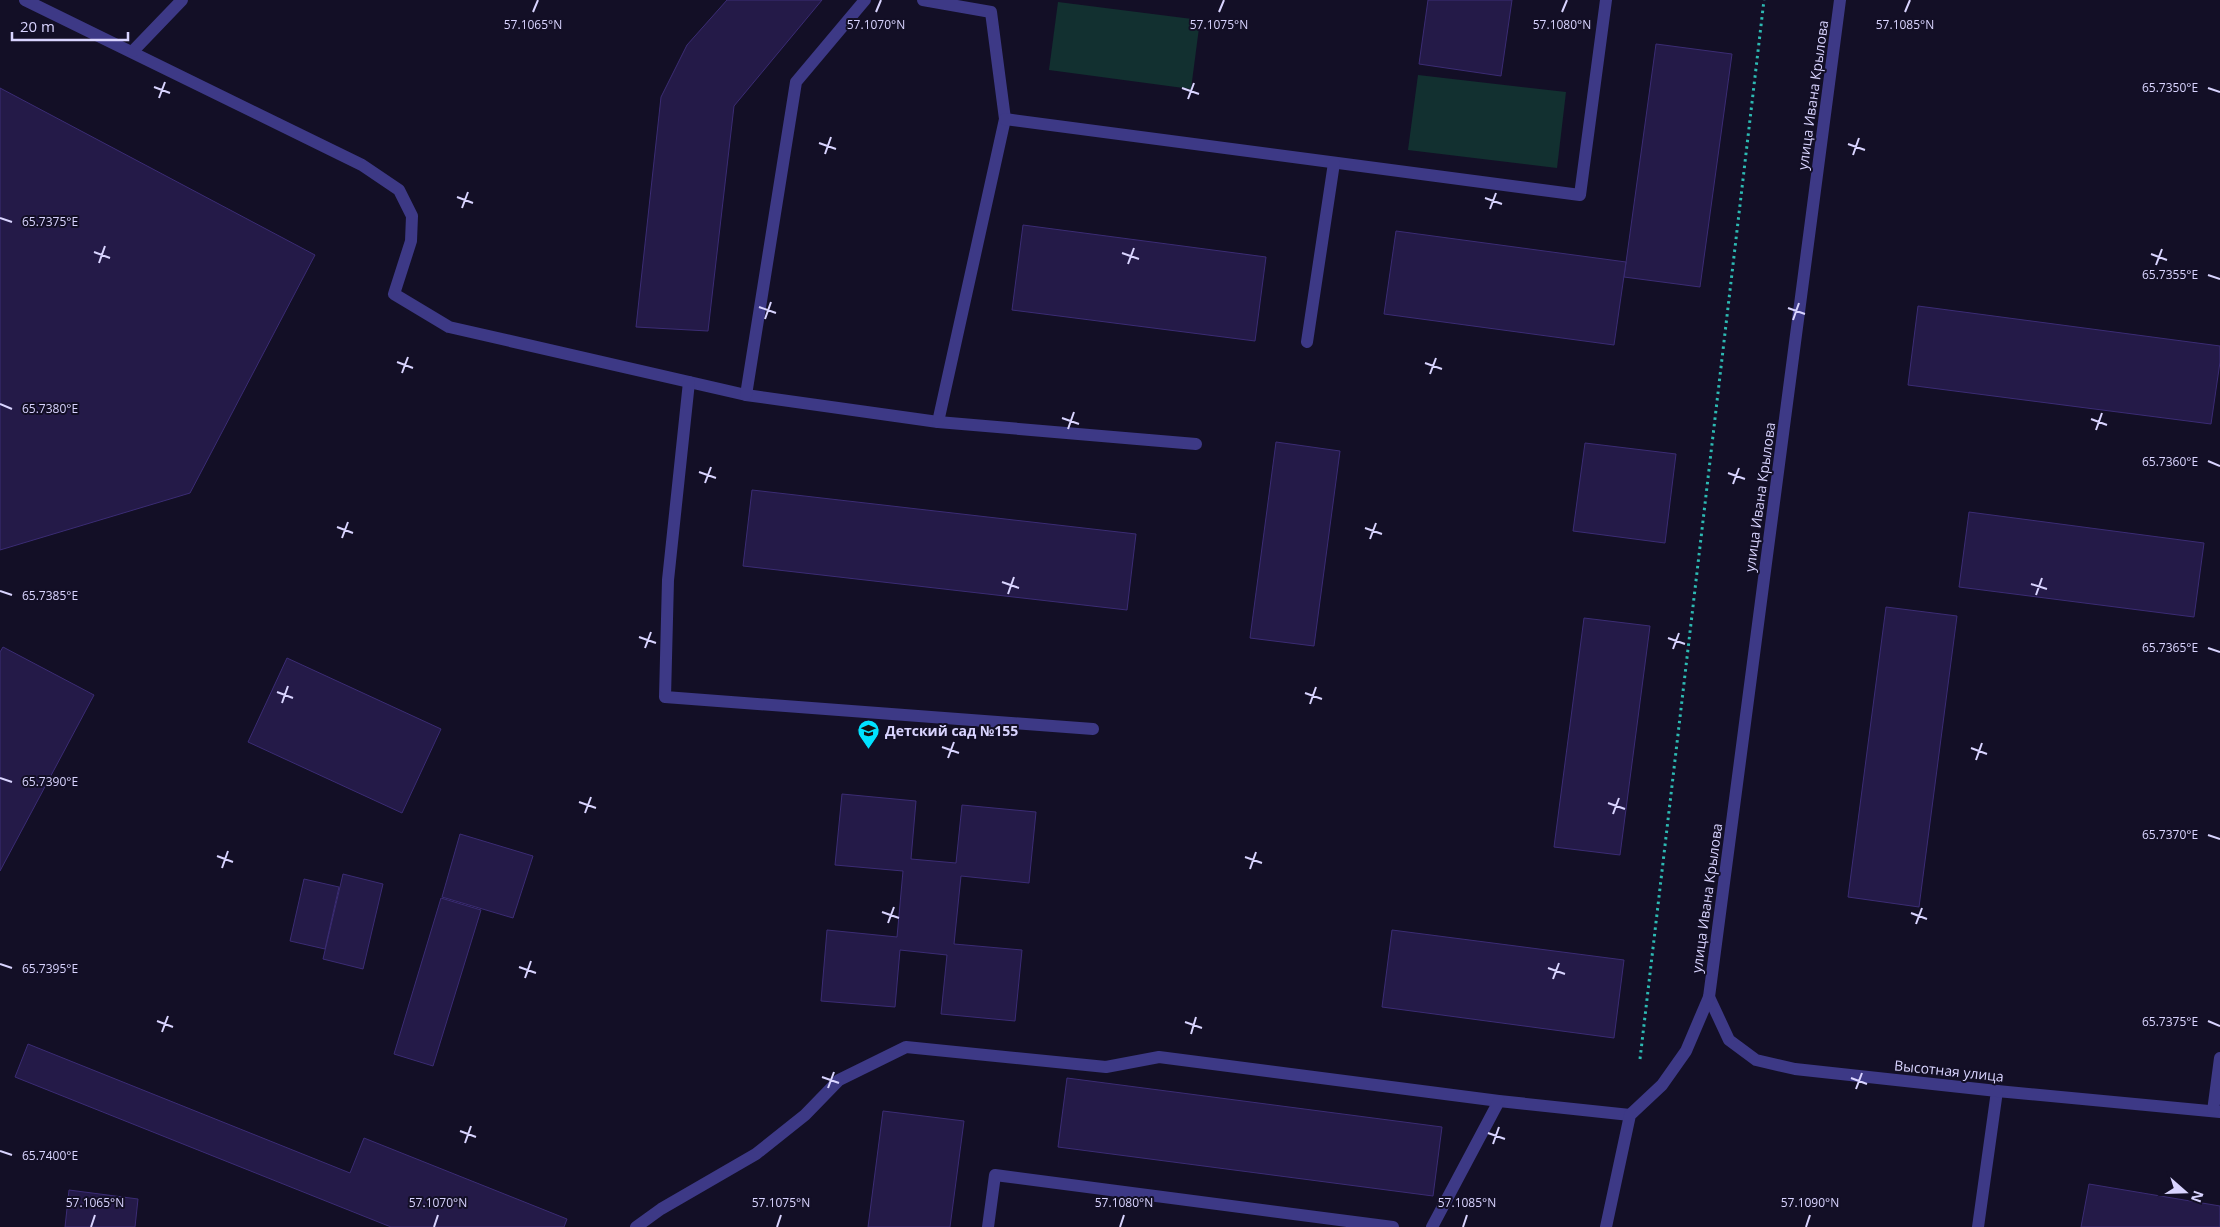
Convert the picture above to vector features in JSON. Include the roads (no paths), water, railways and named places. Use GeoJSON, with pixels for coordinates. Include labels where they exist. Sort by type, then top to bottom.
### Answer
{"type":"FeatureCollection","features":[{"type":"Feature","properties":{"kind":"street"},"geometry":{"type":"LineString","coordinates":[[25,0],[133,51],[362,165],[399,190],[412,216],[411,241],[394,294],[449,327],[746,395],[938,422],[1196,444]]}},
{"type":"Feature","properties":{"kind":"street"},"geometry":{"type":"LineString","coordinates":[[133,51],[182,0]]}},
{"type":"Feature","properties":{"kind":"street"},"geometry":{"type":"LineString","coordinates":[[746,395],[796,82],[865,0]]}},
{"type":"Feature","properties":{"kind":"street"},"geometry":{"type":"LineString","coordinates":[[922,0],[992,12],[1006,119],[938,422]]}},
{"type":"Feature","properties":{"kind":"street"},"geometry":{"type":"LineString","coordinates":[[1006,119],[1580,195],[1606,0]]}},
{"type":"Feature","properties":{"kind":"street","name":"улица Ивана Крылова"},"geometry":{"type":"LineString","coordinates":[[1630,1115],[1662,1085],[1686,1051],[1709,997],[1840,0]]}},
{"type":"Feature","properties":{"kind":"street"},"geometry":{"type":"LineString","coordinates":[[1307,342],[1334,162]]}},
{"type":"Feature","properties":{"kind":"street"},"geometry":{"type":"LineString","coordinates":[[689,382],[668,580],[665,697],[1093,728]]}},
{"type":"Feature","properties":{"kind":"street","name":"Высотная улица"},"geometry":{"type":"LineString","coordinates":[[1709,997],[1729,1040],[1756,1060],[1795,1069],[1997,1091],[2216,1111]]}},
{"type":"Feature","properties":{"kind":"street"},"geometry":{"type":"LineString","coordinates":[[636,1227],[662,1209],[756,1154],[805,1115],[840,1080],[906,1047],[1106,1067],[1159,1057],[1499,1101],[1630,1115],[1606,1227]]}},
{"type":"Feature","properties":{"kind":"street"},"geometry":{"type":"LineString","coordinates":[[2216,1111],[2220,1058]]}},
{"type":"Feature","properties":{"kind":"street"},"geometry":{"type":"LineString","coordinates":[[1978,1227],[1997,1091]]}},
{"type":"Feature","properties":{"kind":"street"},"geometry":{"type":"LineString","coordinates":[[1432,1227],[1499,1101]]}},
{"type":"Feature","properties":{"kind":"street"},"geometry":{"type":"LineString","coordinates":[[988,1227],[995,1175],[1299,1221],[1393,1227]]}},
{"type":"Feature","properties":{"kind":"place","name":"Детский сад №155"},"geometry":{"type":"Point","coordinates":[869,750]}}]}
